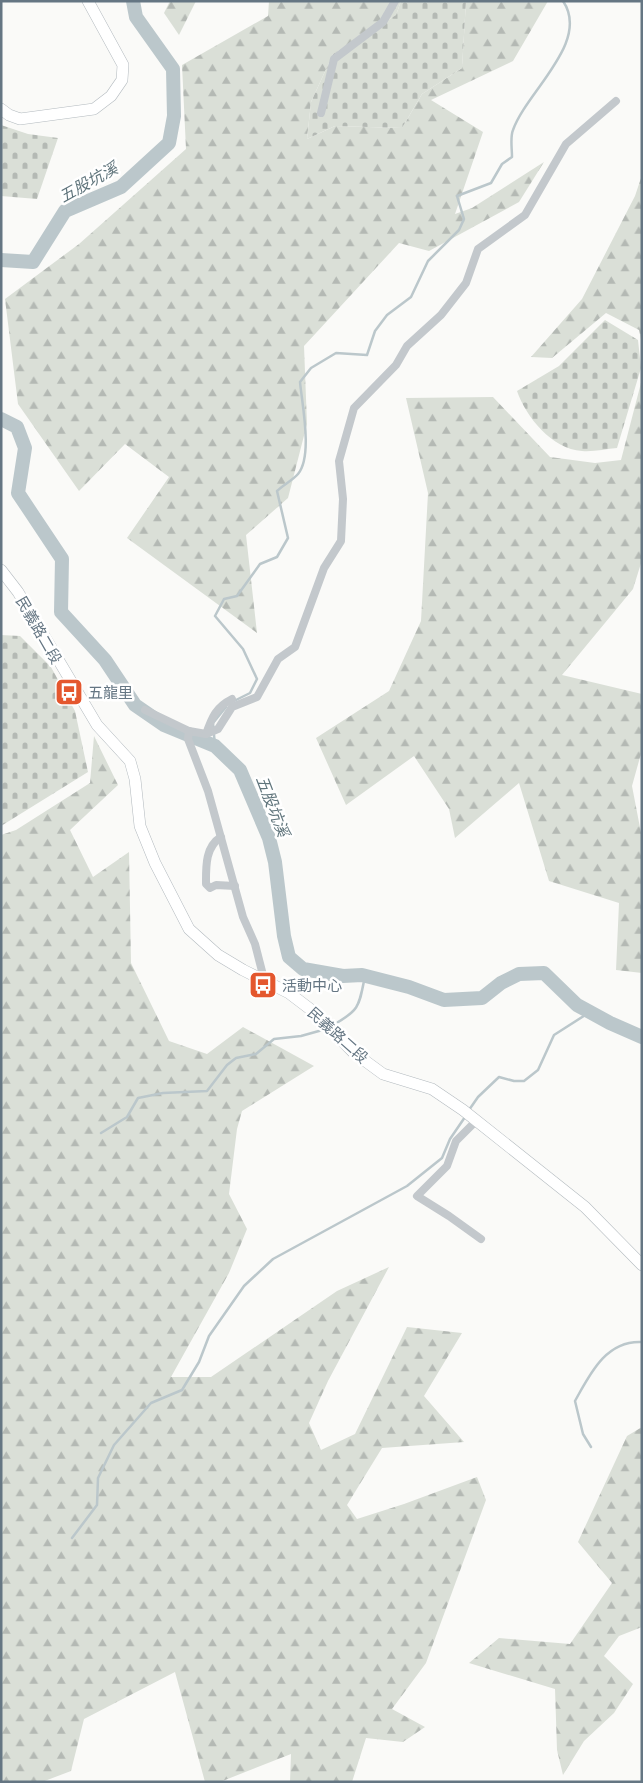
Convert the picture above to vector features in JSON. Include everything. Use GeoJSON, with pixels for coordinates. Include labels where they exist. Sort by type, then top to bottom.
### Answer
{"type":"FeatureCollection","features":[{"type":"Feature","properties":{"kind":"main road"},"geometry":{"type":"LineString","coordinates":[[1,109],[9,115],[20,119],[94,109],[111,96],[122,80],[123,65],[88,1]]}},
{"type":"Feature","properties":{"kind":"main road","name":"民義路二段"},"geometry":{"type":"LineString","coordinates":[[1,570],[18,592],[97,724],[130,761],[135,779],[140,826],[155,863],[189,929],[218,955],[289,993],[329,1027],[353,1052],[383,1074],[432,1089],[471,1115],[585,1207],[642,1265]]}},
{"type":"Feature","properties":{"kind":"street"},"geometry":{"type":"LineString","coordinates":[[321,113],[334,59],[383,22],[395,1]]}},
{"type":"Feature","properties":{"kind":"street"},"geometry":{"type":"LineString","coordinates":[[144,710],[188,735],[206,734],[218,729],[232,707],[257,697],[278,659],[295,647],[324,568],[341,541],[343,499],[339,460],[354,408],[396,365],[407,346],[441,315],[466,283],[478,249],[525,214],[566,144],[616,101]]}},
{"type":"Feature","properties":{"kind":"street"},"geometry":{"type":"LineString","coordinates":[[206,734],[213,714],[222,704],[232,699]]}},
{"type":"Feature","properties":{"kind":"street"},"geometry":{"type":"LineString","coordinates":[[188,735],[208,791],[236,886],[243,917],[255,944],[264,979]]}},
{"type":"Feature","properties":{"kind":"street"},"geometry":{"type":"LineString","coordinates":[[221,838],[212,843],[206,884],[210,888],[216,885],[236,886]]}},
{"type":"Feature","properties":{"kind":"street"},"geometry":{"type":"LineString","coordinates":[[471,1115],[456,1141],[447,1166],[417,1196],[481,1239]]}},
{"type":"Feature","properties":{"kind":"green space"},"geometry":{"type":"Polygon","coordinates":[[[170,1],[196,1],[179,35],[164,13],[170,1]]]}},
{"type":"Feature","properties":{"kind":"green space"},"geometry":{"type":"Polygon","coordinates":[[[269,1],[401,1],[396,15],[333,54],[311,102],[307,139],[335,126],[402,128],[422,94],[462,68],[466,1],[548,1],[513,61],[431,100],[483,132],[455,214],[472,208],[544,162],[519,202],[429,251],[399,243],[304,346],[307,424],[288,498],[246,535],[257,633],[127,538],[169,477],[125,444],[79,491],[18,404],[5,299],[79,244],[186,149],[182,65],[268,16],[269,1]]]}},
{"type":"Feature","properties":{"kind":"green space"},"geometry":{"type":"Polygon","coordinates":[[[401,1],[466,1],[462,68],[422,94],[402,128],[335,126],[307,139],[311,102],[333,54],[396,15],[401,1]]]}},
{"type":"Feature","properties":{"kind":"green space"},"geometry":{"type":"Polygon","coordinates":[[[1,125],[28,134],[58,138],[37,199],[1,196],[1,125]]]}},
{"type":"Feature","properties":{"kind":"green space"},"geometry":{"type":"Polygon","coordinates":[[[642,175],[642,344],[639,330],[606,313],[552,358],[531,357],[582,299],[635,196],[642,175]]]}},
{"type":"Feature","properties":{"kind":"green space"},"geometry":{"type":"Polygon","coordinates":[[[605,320],[638,340],[641,368],[617,448],[595,451],[571,449],[560,444],[542,430],[527,411],[517,391],[559,366],[605,320]]]}},
{"type":"Feature","properties":{"kind":"green space"},"geometry":{"type":"Polygon","coordinates":[[[642,379],[642,560],[633,589],[562,675],[642,694],[642,750],[632,786],[642,838],[642,973],[616,970],[619,903],[549,881],[519,783],[455,838],[449,809],[414,756],[346,805],[316,738],[389,691],[421,621],[428,493],[406,398],[493,397],[550,457],[595,463],[621,460],[642,379]]]}},
{"type":"Feature","properties":{"kind":"green space"},"geometry":{"type":"Polygon","coordinates":[[[1,635],[20,636],[51,667],[75,711],[88,772],[1,826],[1,635]]]}},
{"type":"Feature","properties":{"kind":"green space"},"geometry":{"type":"Polygon","coordinates":[[[94,736],[118,785],[70,830],[93,877],[129,852],[131,963],[169,1041],[207,1054],[243,1027],[314,1066],[242,1111],[237,1129],[229,1194],[247,1229],[229,1273],[171,1377],[211,1377],[337,1291],[389,1267],[328,1381],[309,1423],[321,1450],[355,1434],[407,1327],[462,1333],[424,1396],[464,1442],[382,1448],[347,1505],[357,1519],[477,1477],[486,1500],[426,1663],[392,1709],[425,1727],[403,1742],[366,1738],[352,1782],[290,1782],[291,1754],[220,1782],[205,1782],[175,1672],[84,1719],[71,1771],[42,1782],[1,1782],[1,835],[16,830],[90,783],[94,736]]]}},
{"type":"Feature","properties":{"kind":"green space"},"geometry":{"type":"Polygon","coordinates":[[[642,1427],[642,1627],[619,1636],[604,1656],[633,1684],[614,1713],[584,1741],[563,1775],[557,1750],[555,1689],[469,1663],[499,1638],[570,1644],[612,1583],[578,1542],[627,1436],[642,1427]]]}},
{"type":"Feature","properties":{"kind":"waterway","name":"五股坑溪"},"geometry":{"type":"LineString","coordinates":[[1,260],[33,262],[65,211],[121,187],[169,143],[174,116],[173,69],[136,17],[133,1]]}},
{"type":"Feature","properties":{"kind":"waterway"},"geometry":{"type":"LineString","coordinates":[[234,701],[250,693],[257,679],[243,649],[215,616],[224,599],[237,596],[260,564],[277,557],[288,538],[277,491],[298,474],[305,455],[306,443],[300,382],[311,368],[336,353],[367,355],[375,331],[387,315],[411,297],[428,261],[459,230],[464,219],[457,196],[491,183],[502,164],[512,157],[511,139],[513,130],[520,115],[563,50],[569,33],[569,17],[563,1]]}},
{"type":"Feature","properties":{"kind":"waterway","name":"五股坑溪"},"geometry":{"type":"LineString","coordinates":[[1,419],[17,427],[25,448],[18,493],[62,559],[61,612],[105,660],[135,705],[164,725],[215,746],[240,770],[269,838],[275,862],[284,936],[289,957],[303,969],[343,976],[362,975],[409,987],[444,1000],[482,998],[501,983],[519,974],[544,973],[577,1005],[610,1023],[642,1037]]}},
{"type":"Feature","properties":{"kind":"waterway"},"geometry":{"type":"LineString","coordinates":[[215,746],[213,723],[226,707]]}},
{"type":"Feature","properties":{"kind":"waterway"},"geometry":{"type":"LineString","coordinates":[[333,1025],[349,1015],[357,1006],[365,976]]}},
{"type":"Feature","properties":{"kind":"waterway"},"geometry":{"type":"LineString","coordinates":[[469,1110],[478,1097],[499,1077],[514,1081],[524,1081],[538,1070],[554,1035],[590,1012]]}},
{"type":"Feature","properties":{"kind":"waterway"},"geometry":{"type":"LineString","coordinates":[[101,1133],[127,1117],[138,1098],[163,1093],[207,1091],[227,1065],[236,1058],[256,1054],[274,1039],[301,1036],[326,1029]]}},
{"type":"Feature","properties":{"kind":"waterway"},"geometry":{"type":"LineString","coordinates":[[72,1538],[97,1505],[98,1478],[114,1445],[151,1403],[182,1390],[199,1362],[209,1336],[244,1286],[273,1259],[407,1186],[442,1158],[450,1139],[465,1117]]}},
{"type":"Feature","properties":{"kind":"waterway"},"geometry":{"type":"LineString","coordinates":[[591,1447],[583,1434],[575,1401],[593,1370],[609,1353],[629,1343],[642,1342]]}},
{"type":"Feature","properties":{"kind":"place","name":"五龍里"},"geometry":{"type":"Point","coordinates":[69,692]}},
{"type":"Feature","properties":{"kind":"place","name":"活動中心"},"geometry":{"type":"Point","coordinates":[263,985]}}]}
